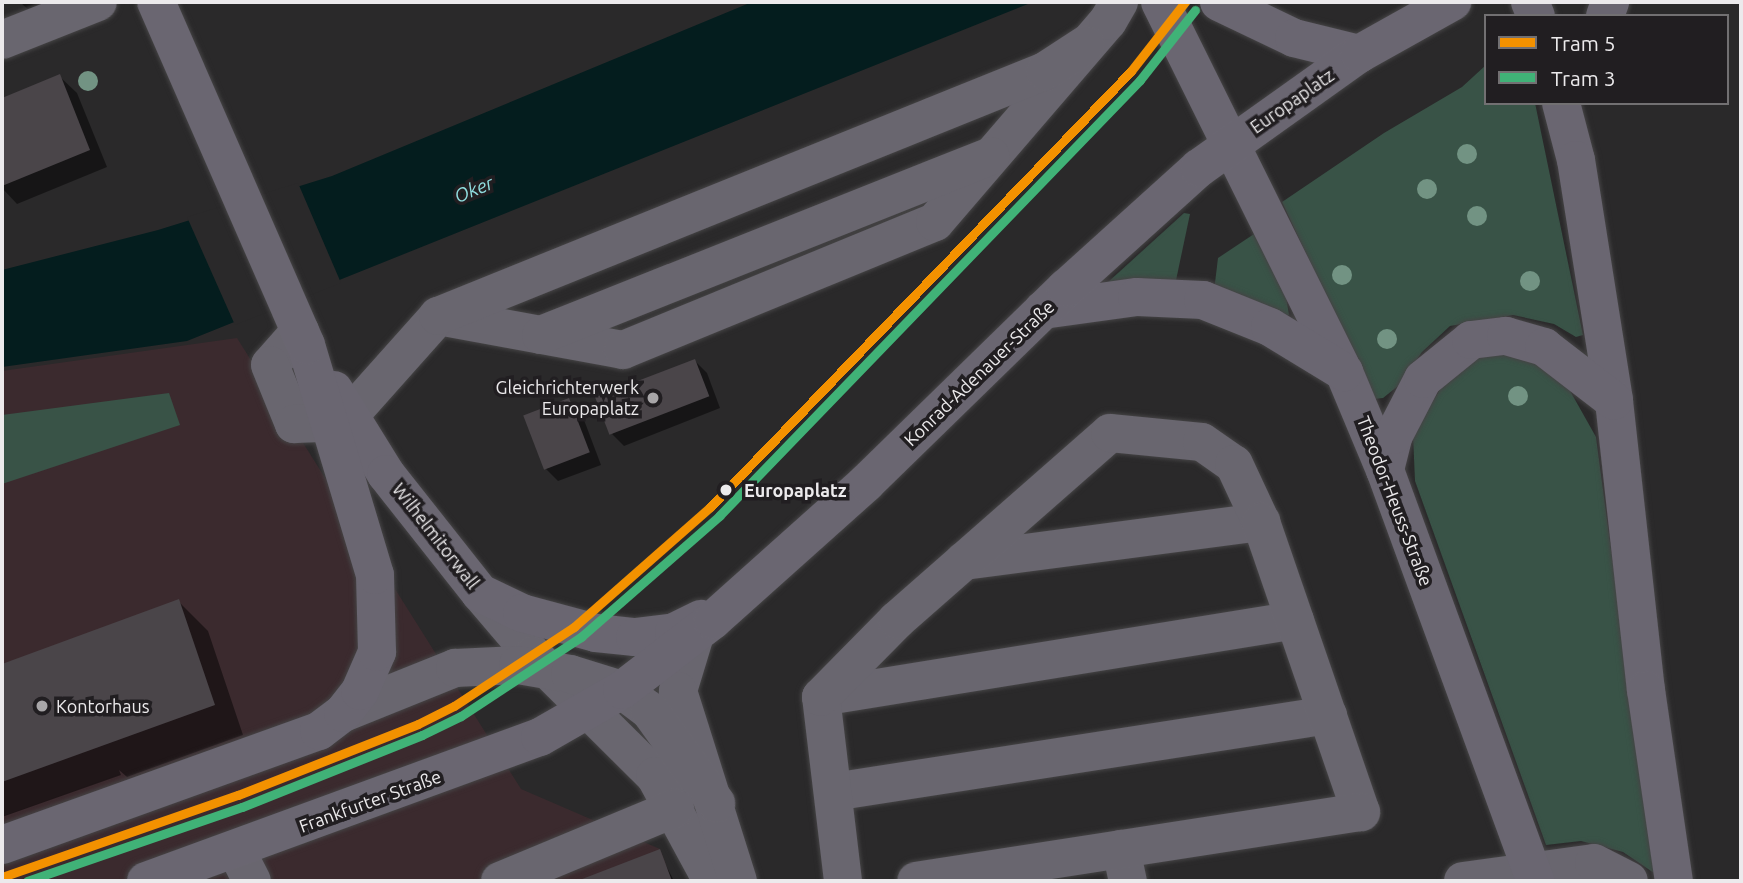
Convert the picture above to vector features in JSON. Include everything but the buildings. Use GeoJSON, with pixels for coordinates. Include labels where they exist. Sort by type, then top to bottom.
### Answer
{"type":"FeatureCollection","features":[{"type":"Feature","properties":{"kind":"main road","name":"Wilhelmitorwall"},"geometry":{"type":"LineString","coordinates":[[156,2],[299,329],[376,575],[377,652],[360,691],[343,713]]}},
{"type":"Feature","properties":{"kind":"main road","name":"Europaplatz"},"geometry":{"type":"LineString","coordinates":[[1160,2],[1232,143],[1359,54],[1452,2]]}},
{"type":"Feature","properties":{"kind":"main road"},"geometry":{"type":"LineString","coordinates":[[1219,2],[1294,38],[1359,54],[1394,2]]}},
{"type":"Feature","properties":{"kind":"main road"},"geometry":{"type":"LineString","coordinates":[[1562,105],[1576,160],[1614,401],[1646,690],[1674,881]]}},
{"type":"Feature","properties":{"kind":"main road"},"geometry":{"type":"LineString","coordinates":[[1576,160],[1586,105]]}},
{"type":"Feature","properties":{"kind":"main road","name":"Konrad-Adenauer-Straße"},"geometry":{"type":"LineString","coordinates":[[589,710],[622,690],[729,606],[866,483],[1043,310],[1232,143]]}},
{"type":"Feature","properties":{"kind":"main road","name":"Theodor-Heuss-Straße"},"geometry":{"type":"LineString","coordinates":[[1232,143],[1344,372],[1385,470],[1533,876]]}},
{"type":"Feature","properties":{"kind":"main road"},"geometry":{"type":"LineString","coordinates":[[1043,310],[1137,297],[1203,300],[1270,327],[1344,372]]}},
{"type":"Feature","properties":{"kind":"main road"},"geometry":{"type":"LineString","coordinates":[[1385,470],[1394,435],[1423,379],[1471,340],[1506,336],[1544,347],[1614,401]]}},
{"type":"Feature","properties":{"kind":"main road","name":"Wilhelmitorwall"},"geometry":{"type":"LineString","coordinates":[[327,424],[386,474],[481,593]]}},
{"type":"Feature","properties":{"kind":"main road","name":"Konrad-Adenauer-Straße"},"geometry":{"type":"LineString","coordinates":[[481,593],[559,624],[635,637],[674,632],[729,606]]}},
{"type":"Feature","properties":{"kind":"main road","name":"Frankfurter Straße"},"geometry":{"type":"LineString","coordinates":[[146,881],[244,866],[540,737],[589,710]]}},
{"type":"Feature","properties":{"kind":"main road"},"geometry":{"type":"LineString","coordinates":[[2,845],[303,738],[343,713]]}},
{"type":"Feature","properties":{"kind":"street"},"geometry":{"type":"LineString","coordinates":[[2,40],[98,2]]}},
{"type":"Feature","properties":{"kind":"street"},"geometry":{"type":"LineString","coordinates":[[438,316],[623,350],[934,222],[996,154],[1119,2]]}},
{"type":"Feature","properties":{"kind":"street"},"geometry":{"type":"LineString","coordinates":[[299,329],[270,365],[327,424],[438,316],[1045,71],[1085,46]]}},
{"type":"Feature","properties":{"kind":"street"},"geometry":{"type":"LineString","coordinates":[[821,697],[897,620],[1110,433],[1202,442],[1234,464],[1261,522],[1362,812],[1124,865],[916,881]]}},
{"type":"Feature","properties":{"kind":"street"},"geometry":{"type":"LineString","coordinates":[[964,561],[1261,522]]}},
{"type":"Feature","properties":{"kind":"street","name":"Wilhelmitorwall"},"geometry":{"type":"LineString","coordinates":[[481,593],[548,670],[655,776],[676,808],[712,881]]}},
{"type":"Feature","properties":{"kind":"street"},"geometry":{"type":"LineString","coordinates":[[821,697],[1295,620]]}},
{"type":"Feature","properties":{"kind":"street"},"geometry":{"type":"LineString","coordinates":[[695,635],[678,691],[716,803],[738,881]]}},
{"type":"Feature","properties":{"kind":"street"},"geometry":{"type":"LineString","coordinates":[[343,713],[455,668],[501,664],[548,670],[622,690],[663,725],[716,803]]}},
{"type":"Feature","properties":{"kind":"street"},"geometry":{"type":"LineString","coordinates":[[821,697],[843,881]]}},
{"type":"Feature","properties":{"kind":"street"},"geometry":{"type":"LineString","coordinates":[[833,792],[1328,715]]}},
{"type":"Feature","properties":{"kind":"street"},"geometry":{"type":"LineString","coordinates":[[500,881],[676,808]]}},
{"type":"Feature","properties":{"kind":"street"},"geometry":{"type":"LineString","coordinates":[[1462,881],[1533,876],[1594,863],[1629,881]]}},
{"type":"Feature","properties":{"kind":"shaded area"},"geometry":{"type":"Polygon","coordinates":[[[237,338],[521,789],[660,849],[672,881],[2,881],[2,371],[237,338]]]}},
{"type":"Feature","properties":{"kind":"green space"},"geometry":{"type":"Polygon","coordinates":[[[1484,67],[1484,105],[1535,105],[1583,335],[1576,337],[1554,324],[1513,315],[1450,326],[1422,352],[1398,386],[1383,398],[1374,399],[1282,202],[1384,133],[1462,87],[1484,67]]]}},
{"type":"Feature","properties":{"kind":"green space"},"geometry":{"type":"Polygon","coordinates":[[[1184,213],[1190,214],[1175,285],[1107,283],[1184,213]]]}},
{"type":"Feature","properties":{"kind":"green space"},"geometry":{"type":"Polygon","coordinates":[[[1254,234],[1286,296],[1289,315],[1278,320],[1214,291],[1218,258],[1254,234]]]}},
{"type":"Feature","properties":{"kind":"green space"},"geometry":{"type":"Polygon","coordinates":[[[1512,353],[1527,357],[1569,389],[1596,437],[1654,873],[1623,852],[1581,841],[1546,845],[1415,481],[1413,435],[1442,386],[1476,358],[1512,353]]]}},
{"type":"Feature","properties":{"kind":"green space"},"geometry":{"type":"Polygon","coordinates":[[[169,393],[180,425],[2,484],[2,415],[169,393]]]}},
{"type":"Feature","properties":{"kind":"water","name":"Oker"},"geometry":{"type":"Polygon","coordinates":[[[752,2],[1033,2],[187,341],[2,367],[2,270],[158,230],[332,176],[752,2]]]}},
{"type":"Feature","properties":{"kind":"pier"},"geometry":{"type":"Polygon","coordinates":[[[298,183],[341,283],[235,325],[187,217],[298,183]]]}},
{"type":"Feature","properties":{"kind":"tram line","name":"5"},"geometry":{"type":"LineString","coordinates":[[2,877],[238,795],[418,724],[454,706],[574,627],[710,507],[1131,71],[1185,2]]}},
{"type":"Feature","properties":{"kind":"tram line","name":"3"},"geometry":{"type":"LineString","coordinates":[[27,881],[242,807],[422,735],[461,716],[581,637],[719,516],[1140,80],[1195,10]]}},
{"type":"Feature","properties":{"kind":"place","name":"Gleichrichterwerk Europaplatz"},"geometry":{"type":"Point","coordinates":[653,398]}},
{"type":"Feature","properties":{"kind":"place","name":"Europaplatz"},"geometry":{"type":"Point","coordinates":[726,490]}},
{"type":"Feature","properties":{"kind":"place","name":"Kontorhaus"},"geometry":{"type":"Point","coordinates":[42,706]}}]}
